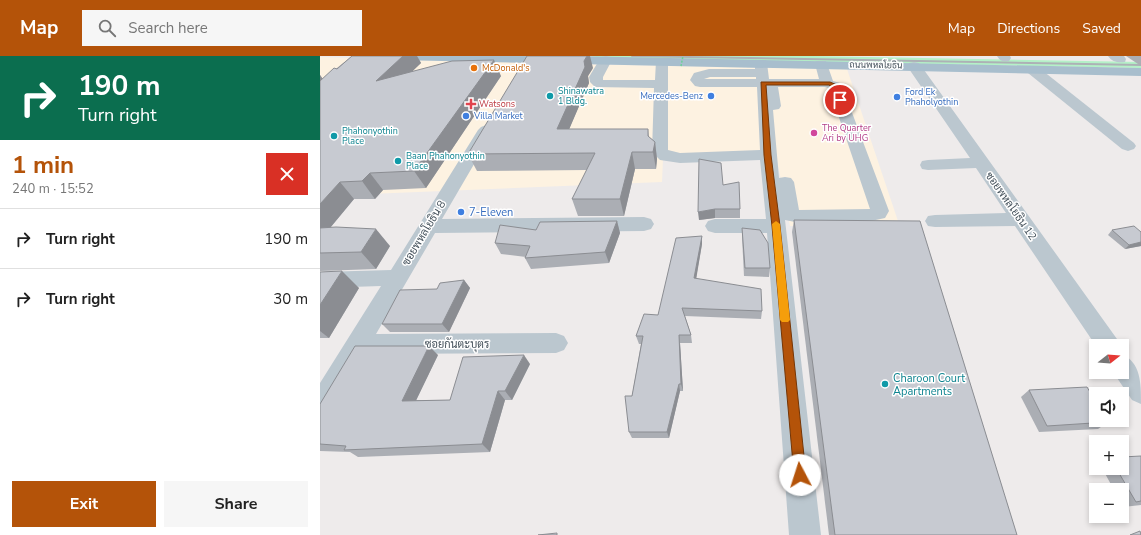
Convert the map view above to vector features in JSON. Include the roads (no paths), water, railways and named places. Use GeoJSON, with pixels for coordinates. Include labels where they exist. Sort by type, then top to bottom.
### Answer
{"type":"FeatureCollection","features":[{"type":"Feature","properties":{"kind":"main road","name":"ถนนพหลโยธิน"},"geometry":{"type":"LineString","coordinates":[[396,56],[527,62],[576,58],[662,61],[763,72],[821,64],[917,59],[1004,57],[1117,58],[1141,60]]}},
{"type":"Feature","properties":{"kind":"main road","name":"ถนนพหลโยธิน"},"geometry":{"type":"LineString","coordinates":[[896,56],[1033,70],[1141,72]]}},
{"type":"Feature","properties":{"kind":"street","name":"ซอยพหลโยธิน 12"},"geometry":{"type":"LineString","coordinates":[[917,59],[931,102],[982,163],[1104,339]]}},
{"type":"Feature","properties":{"kind":"street"},"geometry":{"type":"LineString","coordinates":[[606,60],[596,77],[597,82],[600,84],[661,84]]}},
{"type":"Feature","properties":{"kind":"street"},"geometry":{"type":"LineString","coordinates":[[662,61],[660,152],[666,156],[680,158],[768,155]]}},
{"type":"Feature","properties":{"kind":"street"},"geometry":{"type":"LineString","coordinates":[[821,64],[827,83]]}},
{"type":"Feature","properties":{"kind":"street"},"geometry":{"type":"LineString","coordinates":[[1033,70],[1128,146]]}},
{"type":"Feature","properties":{"kind":"street"},"geometry":{"type":"LineString","coordinates":[[763,72],[827,83],[835,86],[879,208],[878,214],[797,216],[790,214],[763,72]]}},
{"type":"Feature","properties":{"kind":"street"},"geometry":{"type":"LineString","coordinates":[[763,72],[768,155],[803,430],[805,535]]}},
{"type":"Feature","properties":{"kind":"street","name":"ซอยพหลโยธิน 8"},"geometry":{"type":"LineString","coordinates":[[320,407],[493,118]]}},
{"type":"Feature","properties":{"kind":"street"},"geometry":{"type":"LineString","coordinates":[[928,165],[982,163]]}},
{"type":"Feature","properties":{"kind":"street"},"geometry":{"type":"LineString","coordinates":[[935,221],[1020,219]]}},
{"type":"Feature","properties":{"kind":"street"},"geometry":{"type":"LineString","coordinates":[[428,226],[644,224]]}},
{"type":"Feature","properties":{"kind":"street"},"geometry":{"type":"LineString","coordinates":[[715,226],[776,226]]}},
{"type":"Feature","properties":{"kind":"street"},"geometry":{"type":"LineString","coordinates":[[320,280],[397,278]]}},
{"type":"Feature","properties":{"kind":"street","name":"ซอยกันตะบุตร"},"geometry":{"type":"LineString","coordinates":[[358,344],[556,343]]}},
{"type":"Feature","properties":{"kind":"street"},"geometry":{"type":"LineString","coordinates":[[1129,375],[1141,392]]}},
{"type":"Feature","properties":{"kind":"railway"},"geometry":{"type":"LineString","coordinates":[[632,56],[1141,65]]}},
{"type":"Feature","properties":{"kind":"place","name":"McDonald's"},"geometry":{"type":"Point","coordinates":[474,68]}},
{"type":"Feature","properties":{"kind":"place","name":"Shinawatra 1 Bldg."},"geometry":{"type":"Point","coordinates":[550,96]}},
{"type":"Feature","properties":{"kind":"place","name":"Mercedes-Benz"},"geometry":{"type":"Point","coordinates":[711,96]}},
{"type":"Feature","properties":{"kind":"place","name":"Ford Ek Phaholyothin"},"geometry":{"type":"Point","coordinates":[897,97]}},
{"type":"Feature","properties":{"kind":"place","name":"Watsons"},"geometry":{"type":"Point","coordinates":[471,104]}},
{"type":"Feature","properties":{"kind":"place","name":"Villa Market"},"geometry":{"type":"Point","coordinates":[466,116]}},
{"type":"Feature","properties":{"kind":"place","name":"The Quarter Ari by UHG"},"geometry":{"type":"Point","coordinates":[814,133]}},
{"type":"Feature","properties":{"kind":"place","name":"Phahonyothin Place"},"geometry":{"type":"Point","coordinates":[334,136]}},
{"type":"Feature","properties":{"kind":"place","name":"Baan Phahonyothin Place"},"geometry":{"type":"Point","coordinates":[398,161]}},
{"type":"Feature","properties":{"kind":"place","name":"7-Eleven"},"geometry":{"type":"Point","coordinates":[461,212]}},
{"type":"Feature","properties":{"kind":"place","name":"Charoon Court Apartments"},"geometry":{"type":"Point","coordinates":[885,384]}}]}
